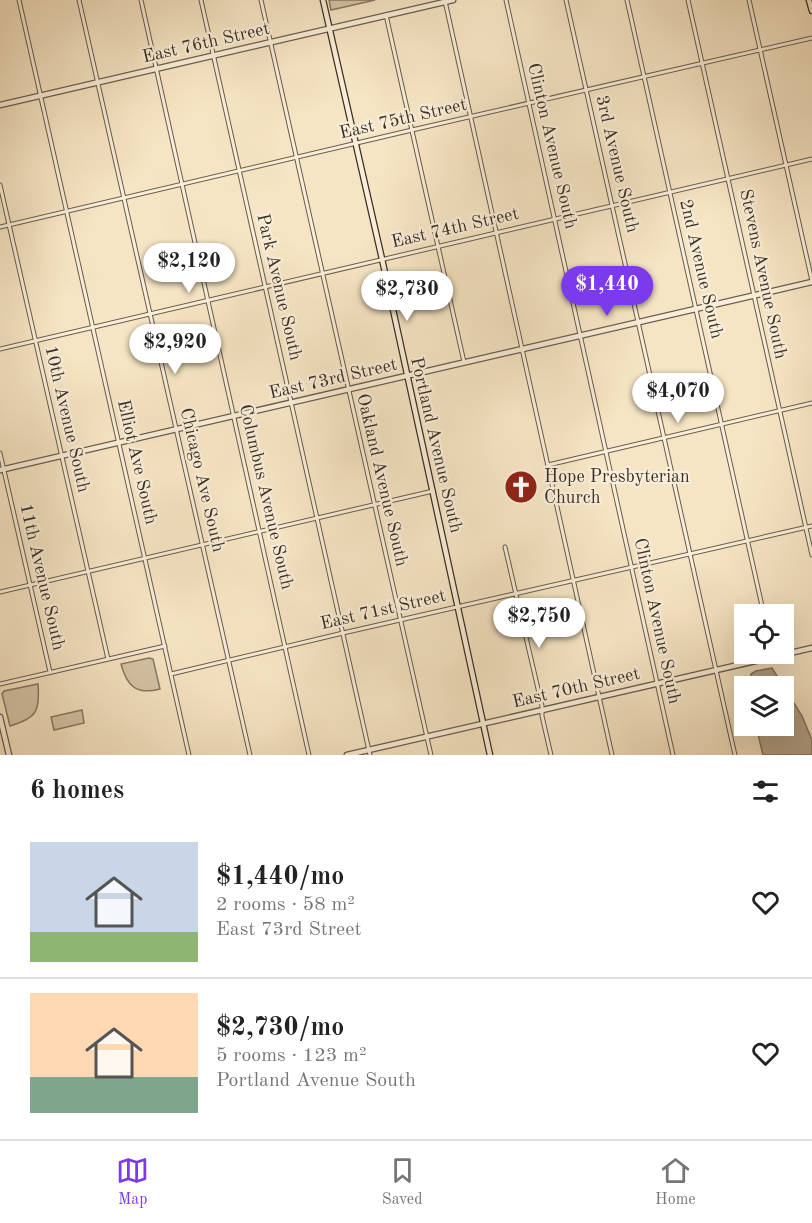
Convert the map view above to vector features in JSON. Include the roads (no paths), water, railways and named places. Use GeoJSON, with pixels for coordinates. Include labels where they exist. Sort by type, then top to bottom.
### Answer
{"type":"FeatureCollection","features":[{"type":"Feature","properties":{"kind":"street","name":"Elliot Ave South"},"geometry":{"type":"LineString","coordinates":[[19,0],[189,755]]}},
{"type":"Feature","properties":{"kind":"street","name":"Chicago Ave South"},"geometry":{"type":"LineString","coordinates":[[79,0],[250,755]]}},
{"type":"Feature","properties":{"kind":"street","name":"Columbus Avenue South"},"geometry":{"type":"LineString","coordinates":[[141,0],[309,755]]}},
{"type":"Feature","properties":{"kind":"street","name":"Park Avenue South"},"geometry":{"type":"LineString","coordinates":[[201,0],[369,752]]}},
{"type":"Feature","properties":{"kind":"street","name":"Oakland Avenue South"},"geometry":{"type":"LineString","coordinates":[[261,0],[430,755]]}},
{"type":"Feature","properties":{"kind":"street","name":"Portland Avenue South"},"geometry":{"type":"LineString","coordinates":[[323,0],[490,755]]}},
{"type":"Feature","properties":{"kind":"street","name":"East 76th Street"},"geometry":{"type":"LineString","coordinates":[[0,105],[453,0]]}},
{"type":"Feature","properties":{"kind":"street","name":"Clinton Avenue South"},"geometry":{"type":"LineString","coordinates":[[506,0],[673,755]]}},
{"type":"Feature","properties":{"kind":"street","name":"3rd Avenue South"},"geometry":{"type":"LineString","coordinates":[[566,0],[735,755]]}},
{"type":"Feature","properties":{"kind":"street","name":"2nd Avenue South"},"geometry":{"type":"LineString","coordinates":[[627,0],[762,604]]}},
{"type":"Feature","properties":{"kind":"street","name":"Stevens Avenue South"},"geometry":{"type":"LineString","coordinates":[[688,0],[812,555]]}},
{"type":"Feature","properties":{"kind":"street"},"geometry":{"type":"LineString","coordinates":[[749,0],[812,281]]}},
{"type":"Feature","properties":{"kind":"street"},"geometry":{"type":"LineString","coordinates":[[809,0],[812,11]]}},
{"type":"Feature","properties":{"kind":"street"},"geometry":{"type":"LineString","coordinates":[[445,1],[612,755]]}},
{"type":"Feature","properties":{"kind":"street"},"geometry":{"type":"LineString","coordinates":[[386,15],[464,362]]}},
{"type":"Feature","properties":{"kind":"street","name":"East 75th Street"},"geometry":{"type":"LineString","coordinates":[[0,227],[812,38]]}},
{"type":"Feature","properties":{"kind":"street","name":"East 74th Street"},"geometry":{"type":"LineString","coordinates":[[0,349],[812,159]]}},
{"type":"Feature","properties":{"kind":"street","name":"10th Avenue South"},"geometry":{"type":"LineString","coordinates":[[0,185],[108,659]]}},
{"type":"Feature","properties":{"kind":"street","name":"East 73rd Street"},"geometry":{"type":"LineString","coordinates":[[2,470],[812,281]]}},
{"type":"Feature","properties":{"kind":"street"},"geometry":{"type":"LineString","coordinates":[[548,465],[812,404]]}},
{"type":"Feature","properties":{"kind":"street","name":"11th Avenue South"},"geometry":{"type":"LineString","coordinates":[[0,453],[2,470],[50,672]]}},
{"type":"Feature","properties":{"kind":"street"},"geometry":{"type":"LineString","coordinates":[[0,592],[433,491]]}},
{"type":"Feature","properties":{"kind":"street","name":"East 71st Street"},"geometry":{"type":"LineString","coordinates":[[171,674],[812,526]]}},
{"type":"Feature","properties":{"kind":"street"},"geometry":{"type":"LineString","coordinates":[[505,547],[551,755]]}},
{"type":"Feature","properties":{"kind":"street"},"geometry":{"type":"LineString","coordinates":[[0,684],[165,646]]}},
{"type":"Feature","properties":{"kind":"street","name":"East 70th Street"},"geometry":{"type":"LineString","coordinates":[[794,651],[812,648]]}},
{"type":"Feature","properties":{"kind":"street","name":"East 70th Street"},"geometry":{"type":"LineString","coordinates":[[347,755],[369,752],[426,736],[738,664]]}},
{"type":"Feature","properties":{"kind":"street"},"geometry":{"type":"LineString","coordinates":[[0,717],[9,755]]}},
{"type":"Feature","properties":{"kind":"place","name":"Hope Presbyterian Church"},"geometry":{"type":"Point","coordinates":[521,487]}}]}
